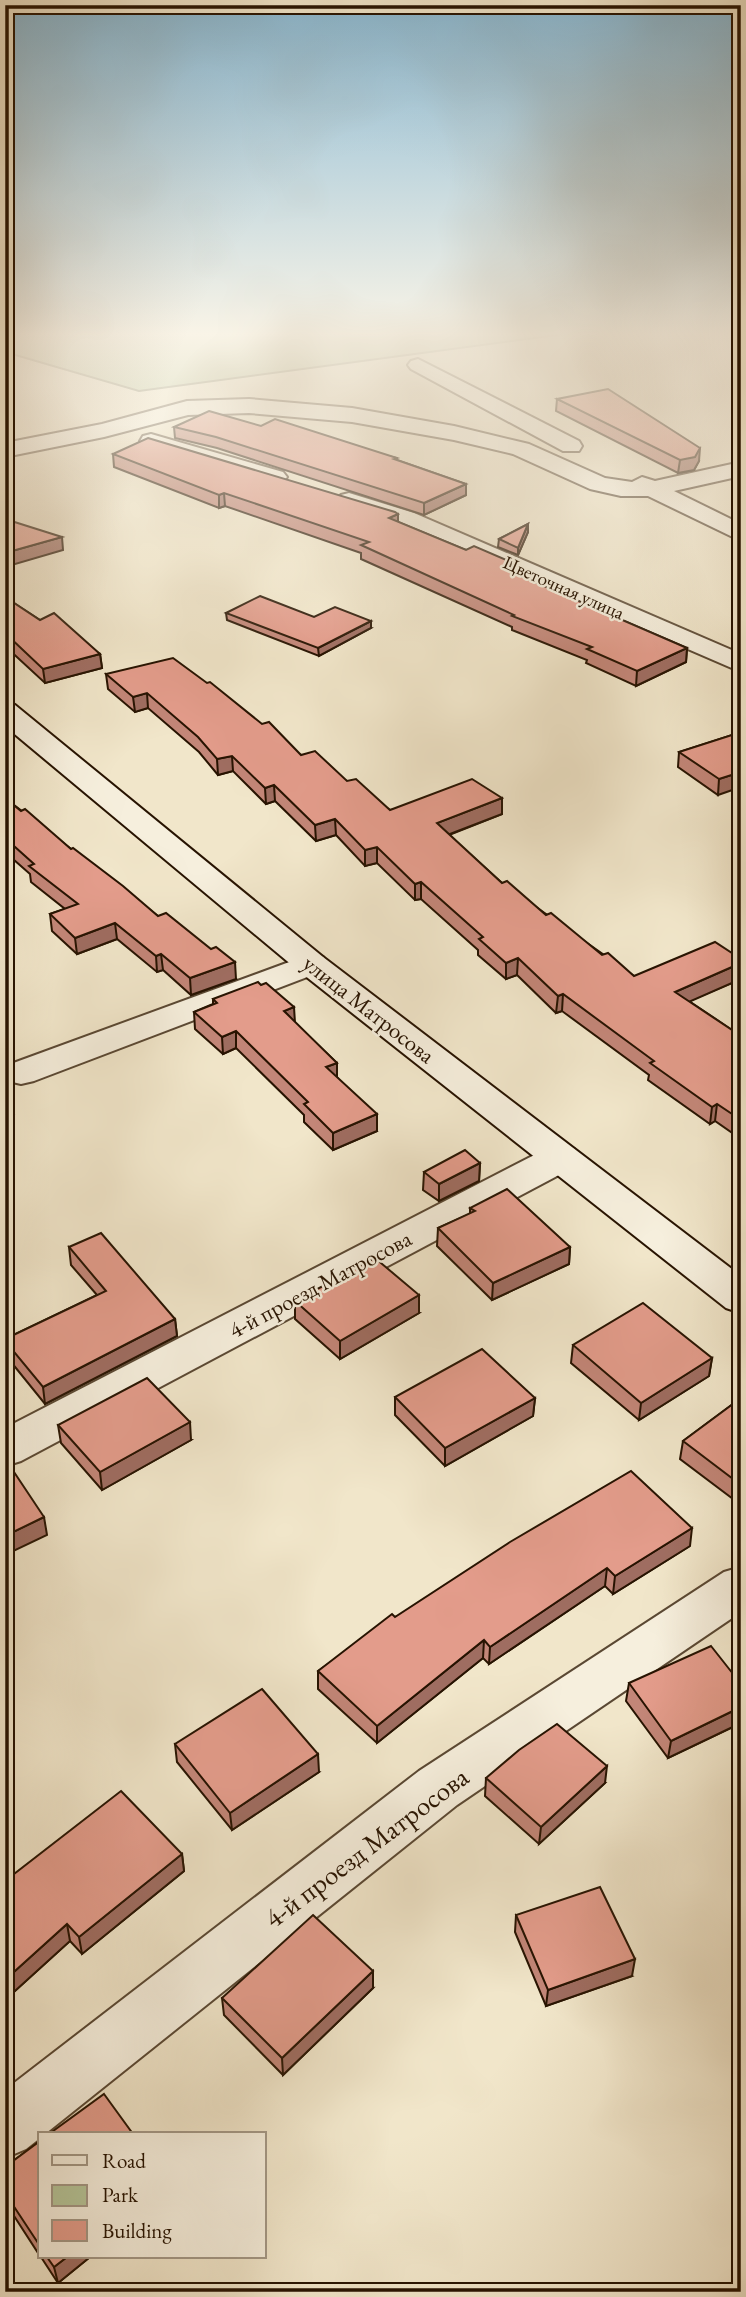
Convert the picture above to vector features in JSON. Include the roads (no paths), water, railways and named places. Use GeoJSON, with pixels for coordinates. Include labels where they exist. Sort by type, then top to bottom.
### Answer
{"type":"FeatureCollection","features":[{"type":"Feature","properties":{"kind":"street"},"geometry":{"type":"LineString","coordinates":[[5,450],[54,440]]}},
{"type":"Feature","properties":{"kind":"street"},"geometry":{"type":"LineString","coordinates":[[145,440],[208,456],[300,485]]}},
{"type":"Feature","properties":{"kind":"street"},"geometry":{"type":"LineString","coordinates":[[477,440],[521,449],[597,484],[621,489],[651,489],[741,469]]}},
{"type":"Feature","properties":{"kind":"street"},"geometry":{"type":"LineString","coordinates":[[559,440],[741,534]]}},
{"type":"Feature","properties":{"kind":"street","name":"Цветочная улица"},"geometry":{"type":"LineString","coordinates":[[326,493],[405,518],[741,664]]}},
{"type":"Feature","properties":{"kind":"street","name":"улица Матросова"},"geometry":{"type":"LineString","coordinates":[[5,711],[311,964],[741,1298]]}},
{"type":"Feature","properties":{"kind":"street"},"geometry":{"type":"LineString","coordinates":[[21,1073],[311,964]]}},
{"type":"Feature","properties":{"kind":"street","name":"4-й проезд Матросова"},"geometry":{"type":"LineString","coordinates":[[5,1450],[561,1158]]}},
{"type":"Feature","properties":{"kind":"street","name":"4-й проезд Матросова"},"geometry":{"type":"LineString","coordinates":[[5,2128],[438,1788],[741,1586]]}}]}
